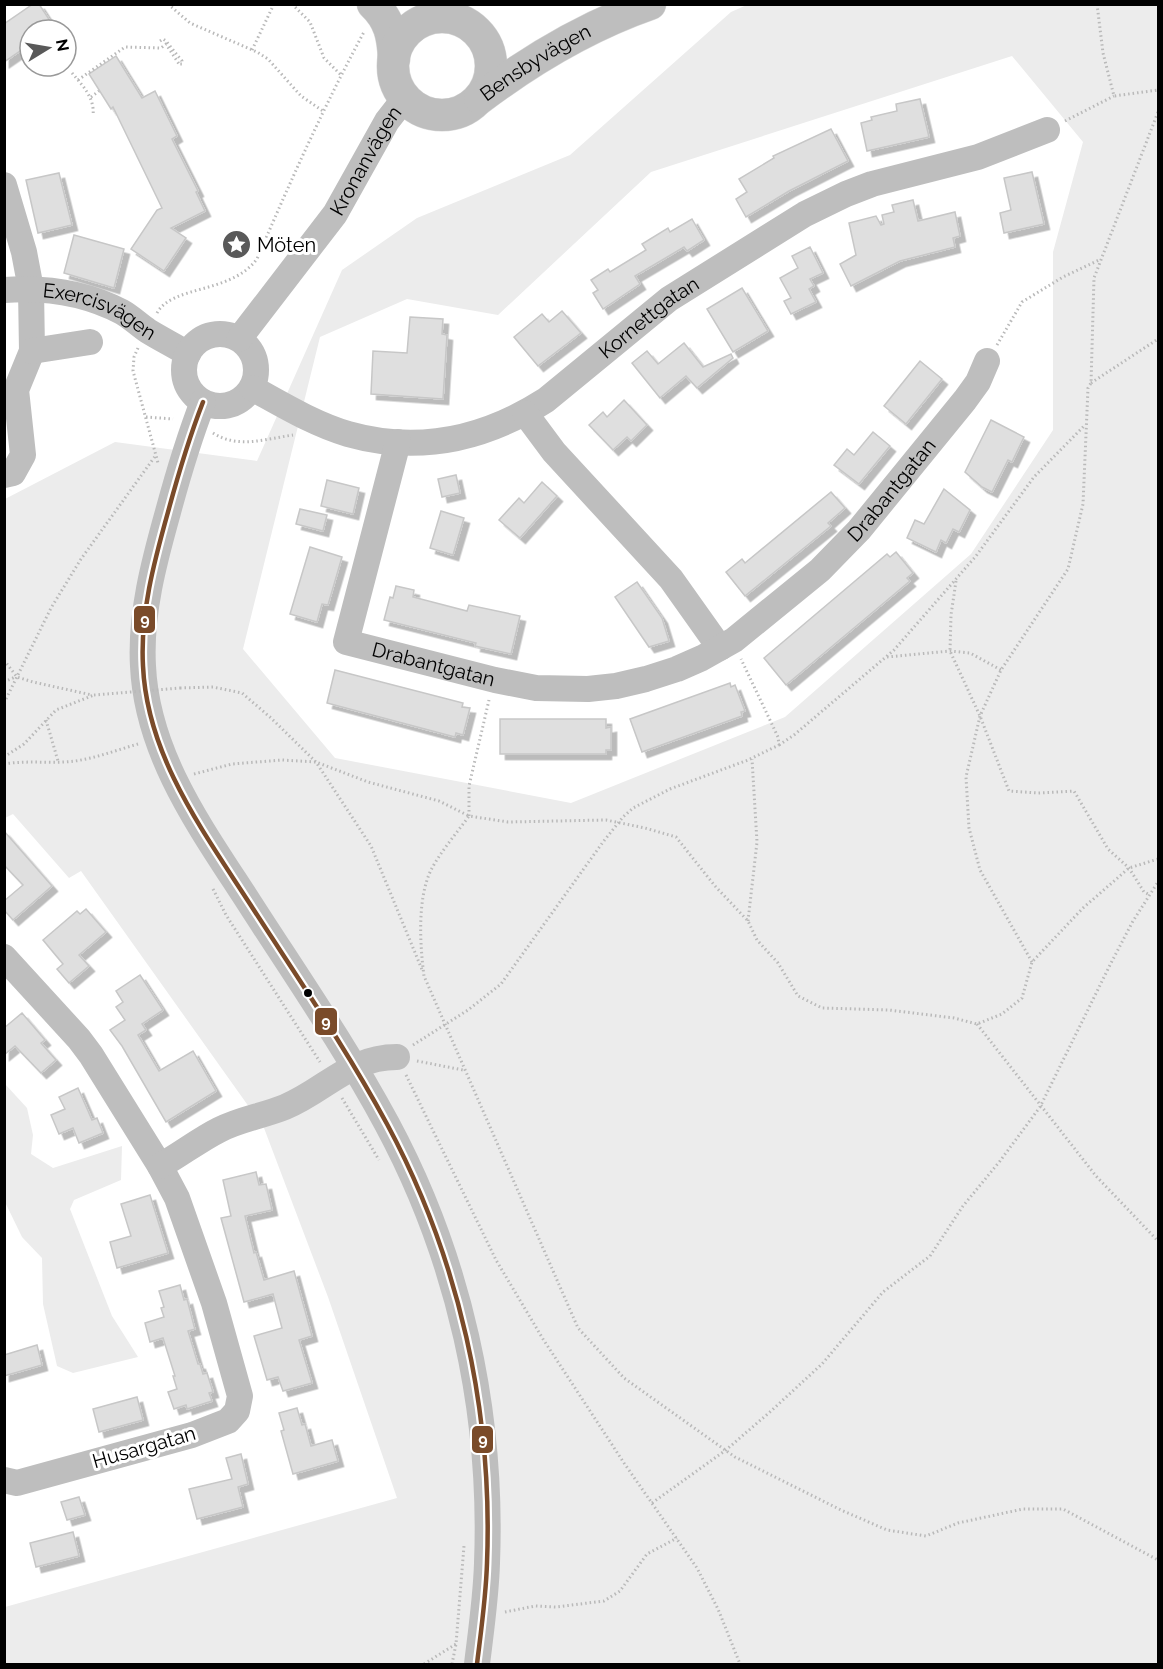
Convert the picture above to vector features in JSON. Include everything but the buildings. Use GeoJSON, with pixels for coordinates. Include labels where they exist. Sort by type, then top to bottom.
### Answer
{"type":"FeatureCollection","features":[{"type":"Feature","properties":{"kind":"main road"},"geometry":{"type":"LineString","coordinates":[[369,17],[383,16],[391,32],[394,75],[405,98],[426,113],[443,115],[459,112],[474,102],[485,90],[491,74],[490,57],[481,36],[466,23],[403,4]]}},
{"type":"Feature","properties":{"kind":"main road","name":"Bensbyvägen"},"geometry":{"type":"LineString","coordinates":[[481,36],[501,49],[525,51],[547,45],[650,4]]}},
{"type":"Feature","properties":{"kind":"main road"},"geometry":{"type":"LineString","coordinates":[[394,59],[399,41],[410,28],[433,17],[450,17]]}},
{"type":"Feature","properties":{"kind":"main road","name":"Bensbyvägen"},"geometry":{"type":"LineString","coordinates":[[474,102],[548,51],[598,25]]}},
{"type":"Feature","properties":{"kind":"street","name":"Kronanvägen"},"geometry":{"type":"LineString","coordinates":[[239,339],[335,214],[387,121],[405,98]]}},
{"type":"Feature","properties":{"kind":"street","name":"Kornettgatan"},"geometry":{"type":"LineString","coordinates":[[252,388],[309,419],[369,439],[430,442],[461,438],[495,427],[525,413],[563,387],[669,299],[805,214],[872,184],[978,157],[1047,130]]}},
{"type":"Feature","properties":{"kind":"street"},"geometry":{"type":"LineString","coordinates":[[4,185],[21,243],[31,289],[32,351],[16,390],[23,455],[13,473],[4,475]]}},
{"type":"Feature","properties":{"kind":"street","name":"Exercisvägen"},"geometry":{"type":"LineString","coordinates":[[4,290],[31,289],[67,293],[95,300],[121,312],[188,354]]}},
{"type":"Feature","properties":{"kind":"street"},"geometry":{"type":"LineString","coordinates":[[199,413],[218,406],[234,404],[252,388],[255,381],[256,364],[250,350],[239,339],[215,335],[200,341],[188,354],[184,368],[187,384],[196,397],[199,413],[186,447],[157,552],[142,633],[143,668],[151,720],[159,747],[174,779],[207,837],[388,1125],[425,1206],[444,1255],[473,1369],[481,1415],[486,1480],[487,1563],[477,1665]]}},
{"type":"Feature","properties":{"kind":"street"},"geometry":{"type":"LineString","coordinates":[[32,351],[90,342]]}},
{"type":"Feature","properties":{"kind":"street","name":"Drabantgatan"},"geometry":{"type":"LineString","coordinates":[[398,442],[346,642],[495,680],[556,690],[616,686],[677,669],[727,644],[820,570],[860,530],[965,400],[978,382],[987,361]]}},
{"type":"Feature","properties":{"kind":"street"},"geometry":{"type":"LineString","coordinates":[[525,413],[554,452],[671,579],[727,644]]}},
{"type":"Feature","properties":{"kind":"street","name":"Husargatan"},"geometry":{"type":"LineString","coordinates":[[4,1480],[17,1483],[182,1437],[228,1421],[237,1411],[240,1396],[214,1303],[177,1198],[160,1166],[91,1055],[45,1001],[10,972]]}},
{"type":"Feature","properties":{"kind":"street"},"geometry":{"type":"LineString","coordinates":[[160,1166],[219,1130],[285,1107],[332,1081],[353,1066],[372,1059],[397,1057]]}},
{"type":"Feature","properties":{"kind":"path"},"geometry":{"type":"LineString","coordinates":[[168,4],[190,23],[268,59],[301,96],[323,111]]}},
{"type":"Feature","properties":{"kind":"path"},"geometry":{"type":"LineString","coordinates":[[252,50],[274,4]]}},
{"type":"Feature","properties":{"kind":"path"},"geometry":{"type":"LineString","coordinates":[[292,4],[310,22],[324,58],[340,75]]}},
{"type":"Feature","properties":{"kind":"path"},"geometry":{"type":"LineString","coordinates":[[1097,4],[1102,54],[1114,96]]}},
{"type":"Feature","properties":{"kind":"path"},"geometry":{"type":"LineString","coordinates":[[257,259],[323,111],[369,17]]}},
{"type":"Feature","properties":{"kind":"path"},"geometry":{"type":"LineString","coordinates":[[93,116],[94,107],[91,97],[78,80],[125,47],[161,48],[166,44],[179,64],[182,64],[166,41],[163,39],[160,41]]}},
{"type":"Feature","properties":{"kind":"path"},"geometry":{"type":"LineString","coordinates":[[1047,130],[1114,96],[1158,90]]}},
{"type":"Feature","properties":{"kind":"path"},"geometry":{"type":"LineString","coordinates":[[91,97],[99,91]]}},
{"type":"Feature","properties":{"kind":"path"},"geometry":{"type":"LineString","coordinates":[[1091,383],[1094,278],[1158,112]]}},
{"type":"Feature","properties":{"kind":"path"},"geometry":{"type":"LineString","coordinates":[[987,361],[1022,302],[1063,277],[1101,259]]}},
{"type":"Feature","properties":{"kind":"path"},"geometry":{"type":"LineString","coordinates":[[1032,962],[980,870],[969,828],[966,777],[980,716],[1001,670],[1068,569],[1083,504],[1088,388],[1091,383],[1158,339]]}},
{"type":"Feature","properties":{"kind":"path"},"geometry":{"type":"LineString","coordinates":[[146,417],[186,419],[199,413],[226,441],[237,442],[297,434]]}},
{"type":"Feature","properties":{"kind":"path"},"geometry":{"type":"LineString","coordinates":[[397,1057],[445,1023],[468,1010],[501,984],[617,824],[633,808],[670,789],[752,759],[779,745],[887,657],[976,556],[1034,477],[1086,424]]}},
{"type":"Feature","properties":{"kind":"path"},"geometry":{"type":"LineString","coordinates":[[4,703],[51,608],[81,560],[156,455]]}},
{"type":"Feature","properties":{"kind":"path"},"geometry":{"type":"LineString","coordinates":[[956,579],[951,615],[950,651],[980,716],[1009,791],[1038,793],[1074,791],[1108,849],[1129,868],[1144,892],[1150,895]]}},
{"type":"Feature","properties":{"kind":"path"},"geometry":{"type":"LineString","coordinates":[[727,644],[743,666],[778,737],[779,745]]}},
{"type":"Feature","properties":{"kind":"path"},"geometry":{"type":"LineString","coordinates":[[887,657],[950,651],[970,653],[1001,670]]}},
{"type":"Feature","properties":{"kind":"path"},"geometry":{"type":"LineString","coordinates":[[4,660],[17,677],[94,695],[213,687],[242,693],[272,718],[316,762],[371,846],[464,1070],[528,1210],[578,1328],[624,1378],[735,1457],[830,1505],[886,1530],[926,1536],[958,1523],[1023,1509],[1064,1509],[1158,1560]]}},
{"type":"Feature","properties":{"kind":"path"},"geometry":{"type":"LineString","coordinates":[[4,682],[17,677]]}},
{"type":"Feature","properties":{"kind":"path"},"geometry":{"type":"LineString","coordinates":[[424,976],[420,940],[423,903],[430,875],[444,850],[469,816],[469,786],[495,680]]}},
{"type":"Feature","properties":{"kind":"path"},"geometry":{"type":"LineString","coordinates":[[4,756],[24,744],[56,710],[94,695]]}},
{"type":"Feature","properties":{"kind":"path"},"geometry":{"type":"LineString","coordinates":[[46,720],[58,761]]}},
{"type":"Feature","properties":{"kind":"path"},"geometry":{"type":"LineString","coordinates":[[4,764],[74,761],[138,744],[141,753]]}},
{"type":"Feature","properties":{"kind":"path"},"geometry":{"type":"LineString","coordinates":[[748,921],[757,842],[752,759]]}},
{"type":"Feature","properties":{"kind":"path"},"geometry":{"type":"LineString","coordinates":[[174,779],[232,764],[282,760],[316,762],[368,782],[439,801],[469,816],[508,822],[606,820],[676,837],[715,886],[748,921],[757,940],[777,963],[798,996],[822,1008],[889,1010],[954,1018],[977,1024],[1002,1014],[1022,998],[1032,962],[1083,908],[1129,868],[1158,859]]}},
{"type":"Feature","properties":{"kind":"path"},"geometry":{"type":"LineString","coordinates":[[652,1503],[726,1450],[822,1364],[883,1292],[930,1256],[963,1206],[1040,1107],[1133,921],[1158,882]]}},
{"type":"Feature","properties":{"kind":"path"},"geometry":{"type":"LineString","coordinates":[[212,888],[248,951],[332,1081],[379,1160]]}},
{"type":"Feature","properties":{"kind":"path"},"geometry":{"type":"LineString","coordinates":[[977,1024],[1096,1176],[1158,1241]]}},
{"type":"Feature","properties":{"kind":"path"},"geometry":{"type":"LineString","coordinates":[[397,1057],[464,1070]]}},
{"type":"Feature","properties":{"kind":"path"},"geometry":{"type":"LineString","coordinates":[[397,1057],[496,1260],[549,1349],[697,1568],[711,1594],[740,1665]]}},
{"type":"Feature","properties":{"kind":"path"},"geometry":{"type":"LineString","coordinates":[[452,1665],[456,1644],[464,1537]]}},
{"type":"Feature","properties":{"kind":"path"},"geometry":{"type":"LineString","coordinates":[[510,1611],[535,1606],[556,1607],[604,1601],[620,1591],[647,1554],[677,1539]]}},
{"type":"Feature","properties":{"kind":"path"},"geometry":{"type":"LineString","coordinates":[[424,1665],[456,1644]]}},
{"type":"Feature","properties":{"kind":"shaded area"},"geometry":{"type":"Polygon","coordinates":[[[749,4],[1158,5],[1158,1664],[5,1664],[5,1607],[397,1498],[328,1297],[264,1128],[81,871],[69,878],[13,814],[5,818],[5,499],[115,442],[257,461],[342,270],[417,218],[570,155],[731,12],[749,4]],[[1012,56],[651,172],[498,315],[407,299],[320,337],[243,649],[335,758],[571,803],[785,717],[971,554],[1053,430],[1053,252],[1083,142],[1012,56]]]}},
{"type":"Feature","properties":{"kind":"shaded area"},"geometry":{"type":"Polygon","coordinates":[[[5,1084],[27,1108],[33,1135],[31,1154],[53,1168],[122,1146],[121,1180],[74,1200],[70,1209],[112,1316],[138,1357],[73,1373],[57,1366],[43,1304],[42,1258],[22,1237],[5,1202],[5,1084]]]}},
{"type":"Feature","properties":{"kind":"transit line","name":"9"},"geometry":{"type":"LineString","coordinates":[[203,402],[176,484],[149,588],[143,647],[147,699],[166,762],[180,791],[214,849],[355,1068],[387,1124],[434,1228],[452,1282],[466,1337],[477,1393],[484,1449],[487,1563],[477,1664]]}},
{"type":"Feature","properties":{"kind":"place","name":"Möten"},"geometry":{"type":"Point","coordinates":[236,245]}}]}
